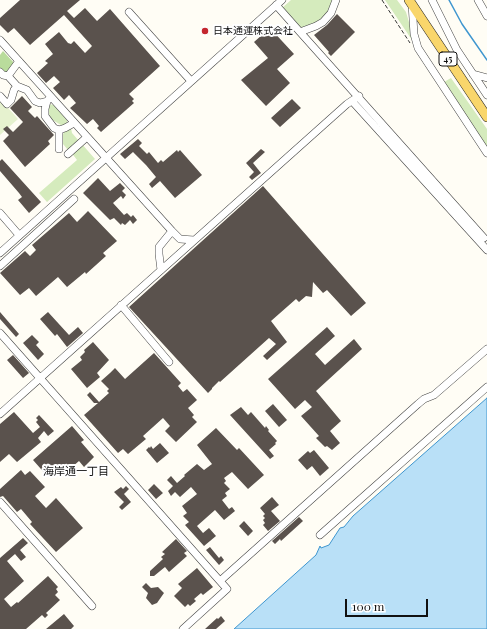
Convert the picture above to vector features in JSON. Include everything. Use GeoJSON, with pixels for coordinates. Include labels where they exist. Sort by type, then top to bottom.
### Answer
{"type":"FeatureCollection","features":[{"type":"Feature","properties":{"kind":"main road","name":"45"},"geometry":{"type":"LineString","coordinates":[[411,2],[487,117]]}},
{"type":"Feature","properties":{"kind":"street"},"geometry":{"type":"LineString","coordinates":[[0,252],[282,0]]}},
{"type":"Feature","properties":{"kind":"street"},"geometry":{"type":"LineString","coordinates":[[300,32],[324,22],[331,13],[336,0]]}},
{"type":"Feature","properties":{"kind":"street"},"geometry":{"type":"LineString","coordinates":[[432,0],[458,50],[487,94]]}},
{"type":"Feature","properties":{"kind":"street"},"geometry":{"type":"LineString","coordinates":[[478,0],[487,16]]}},
{"type":"Feature","properties":{"kind":"street"},"geometry":{"type":"LineString","coordinates":[[411,2],[414,34],[418,48],[487,154]]}},
{"type":"Feature","properties":{"kind":"street"},"geometry":{"type":"LineString","coordinates":[[276,5],[359,96],[484,238]]}},
{"type":"Feature","properties":{"kind":"street"},"geometry":{"type":"LineString","coordinates":[[129,12],[190,81]]}},
{"type":"Feature","properties":{"kind":"street"},"geometry":{"type":"LineString","coordinates":[[2,45],[19,61],[49,99],[74,123],[172,231],[180,239],[194,240]]}},
{"type":"Feature","properties":{"kind":"street"},"geometry":{"type":"LineString","coordinates":[[19,61],[3,75],[18,86],[27,90],[35,101],[40,103],[49,99]]}},
{"type":"Feature","properties":{"kind":"street"},"geometry":{"type":"LineString","coordinates":[[473,74],[487,78]]}},
{"type":"Feature","properties":{"kind":"street"},"geometry":{"type":"LineString","coordinates":[[27,90],[37,82]]}},
{"type":"Feature","properties":{"kind":"street"},"geometry":{"type":"LineString","coordinates":[[0,96],[6,104],[11,100],[14,90],[18,86]]}},
{"type":"Feature","properties":{"kind":"street"},"geometry":{"type":"LineString","coordinates":[[0,414],[347,104],[359,96]]}},
{"type":"Feature","properties":{"kind":"street"},"geometry":{"type":"LineString","coordinates":[[49,99],[44,109],[45,116],[54,128],[58,130],[74,123]]}},
{"type":"Feature","properties":{"kind":"street"},"geometry":{"type":"LineString","coordinates":[[352,101],[487,250]]}},
{"type":"Feature","properties":{"kind":"street"},"geometry":{"type":"LineString","coordinates":[[58,130],[60,149]]}},
{"type":"Feature","properties":{"kind":"street"},"geometry":{"type":"LineString","coordinates":[[68,154],[87,137]]}},
{"type":"Feature","properties":{"kind":"street"},"geometry":{"type":"LineString","coordinates":[[0,266],[74,199]]}},
{"type":"Feature","properties":{"kind":"street"},"geometry":{"type":"LineString","coordinates":[[0,213],[19,235]]}},
{"type":"Feature","properties":{"kind":"street"},"geometry":{"type":"LineString","coordinates":[[161,270],[159,247],[172,231]]}},
{"type":"Feature","properties":{"kind":"street"},"geometry":{"type":"LineString","coordinates":[[121,305],[169,362]]}},
{"type":"Feature","properties":{"kind":"street"},"geometry":{"type":"LineString","coordinates":[[0,333],[227,590],[183,629]]}},
{"type":"Feature","properties":{"kind":"street"},"geometry":{"type":"LineString","coordinates":[[220,581],[418,404],[424,399],[434,395],[487,349]]}},
{"type":"Feature","properties":{"kind":"street"},"geometry":{"type":"LineString","coordinates":[[320,535],[487,387]]}},
{"type":"Feature","properties":{"kind":"street"},"geometry":{"type":"LineString","coordinates":[[0,502],[92,606]]}},
{"type":"Feature","properties":{"kind":"green space"},"geometry":{"type":"Polygon","coordinates":[[[291,0],[335,0],[328,13],[318,22],[301,28],[282,8],[291,0]]]}},
{"type":"Feature","properties":{"kind":"green space"},"geometry":{"type":"Polygon","coordinates":[[[385,0],[397,0],[406,12],[416,46],[385,0]]]}},
{"type":"Feature","properties":{"kind":"green space"},"geometry":{"type":"Polygon","coordinates":[[[3,51],[15,64],[8,72],[0,70],[0,55],[3,51]]]}},
{"type":"Feature","properties":{"kind":"green space"},"geometry":{"type":"Polygon","coordinates":[[[451,78],[487,129],[487,148],[444,82],[451,78]]]}},
{"type":"Feature","properties":{"kind":"green space"},"geometry":{"type":"Polygon","coordinates":[[[0,99],[18,119],[0,135],[0,99]]]}},
{"type":"Feature","properties":{"kind":"green space"},"geometry":{"type":"Polygon","coordinates":[[[48,104],[54,105],[67,120],[65,125],[61,125],[51,119],[47,108],[48,104]]]}},
{"type":"Feature","properties":{"kind":"green space"},"geometry":{"type":"Polygon","coordinates":[[[71,128],[72,133],[79,141],[68,150],[63,144],[62,137],[64,132],[71,128]]]}},
{"type":"Feature","properties":{"kind":"green space"},"geometry":{"type":"Polygon","coordinates":[[[81,143],[95,159],[47,202],[39,193],[77,160],[71,152],[81,143]]]}},
{"type":"Feature","properties":{"kind":"water"},"geometry":{"type":"Polygon","coordinates":[[[487,398],[487,629],[234,629],[316,555],[320,546],[321,548],[329,545],[340,528],[344,527],[353,516],[487,398]]]}},
{"type":"Feature","properties":{"kind":"building"},"geometry":{"type":"Polygon","coordinates":[[[20,0],[80,0],[67,11],[74,18],[85,8],[97,21],[110,9],[160,66],[129,94],[134,99],[132,101],[134,103],[101,132],[97,128],[99,126],[93,119],[87,124],[70,108],[76,103],[69,95],[64,100],[53,88],[60,82],[54,76],[46,83],[37,73],[48,63],[45,61],[53,54],[45,44],[59,32],[68,43],[71,44],[74,41],[85,53],[92,46],[64,15],[30,45],[14,28],[8,33],[0,25],[0,18],[20,0]]]}},
{"type":"Feature","properties":{"kind":"building"},"geometry":{"type":"Polygon","coordinates":[[[337,14],[355,32],[331,56],[314,35],[327,25],[337,14]]]}},
{"type":"Feature","properties":{"kind":"building"},"geometry":{"type":"Polygon","coordinates":[[[270,28],[294,54],[277,69],[290,83],[266,106],[241,80],[268,58],[254,42],[270,28]]]}},
{"type":"Feature","properties":{"kind":"building"},"geometry":{"type":"Polygon","coordinates":[[[22,96],[32,107],[28,111],[35,118],[37,116],[54,135],[48,141],[50,144],[25,167],[3,141],[9,135],[3,129],[7,126],[13,132],[23,122],[10,108],[22,96]]]}},
{"type":"Feature","properties":{"kind":"building"},"geometry":{"type":"Polygon","coordinates":[[[292,99],[301,108],[280,127],[271,118],[292,99]]]}},
{"type":"Feature","properties":{"kind":"building"},"geometry":{"type":"Polygon","coordinates":[[[138,139],[142,143],[139,146],[147,154],[149,152],[158,163],[161,160],[163,162],[177,150],[178,152],[180,150],[202,175],[175,198],[160,181],[152,188],[149,184],[156,177],[146,165],[133,152],[125,159],[120,154],[138,139]]]}},
{"type":"Feature","properties":{"kind":"building"},"geometry":{"type":"Polygon","coordinates":[[[261,149],[265,152],[253,163],[261,173],[252,180],[249,177],[254,172],[246,163],[261,149]]]}},
{"type":"Feature","properties":{"kind":"building"},"geometry":{"type":"Polygon","coordinates":[[[2,159],[41,202],[29,213],[18,200],[22,197],[0,171],[0,161],[2,159]]]}},
{"type":"Feature","properties":{"kind":"building"},"geometry":{"type":"Polygon","coordinates":[[[98,178],[110,191],[120,183],[125,188],[122,191],[126,195],[123,199],[121,196],[113,203],[124,215],[127,213],[131,217],[133,215],[137,220],[133,224],[130,220],[125,225],[122,223],[121,225],[114,218],[110,220],[83,193],[98,178]]]}},
{"type":"Feature","properties":{"kind":"building"},"geometry":{"type":"Polygon","coordinates":[[[263,186],[366,303],[351,316],[327,290],[323,293],[313,282],[312,297],[306,296],[299,302],[296,299],[271,321],[287,342],[267,360],[263,356],[276,344],[269,338],[220,382],[219,381],[208,393],[129,307],[263,186]]]}},
{"type":"Feature","properties":{"kind":"building"},"geometry":{"type":"Polygon","coordinates":[[[88,211],[117,241],[103,253],[106,256],[86,274],[85,272],[67,287],[58,277],[36,296],[29,288],[20,295],[0,273],[25,251],[30,256],[36,250],[32,245],[69,213],[77,222],[88,211]]]}},
{"type":"Feature","properties":{"kind":"building"},"geometry":{"type":"Polygon","coordinates":[[[0,312],[19,334],[16,337],[0,319],[0,312]]]}},
{"type":"Feature","properties":{"kind":"building"},"geometry":{"type":"Polygon","coordinates":[[[48,312],[69,335],[78,327],[83,333],[67,347],[57,334],[55,336],[40,319],[48,312]]]}},
{"type":"Feature","properties":{"kind":"building"},"geometry":{"type":"Polygon","coordinates":[[[327,327],[335,336],[315,354],[325,365],[354,339],[362,349],[316,391],[341,421],[330,431],[340,443],[332,450],[327,446],[325,447],[316,438],[319,436],[301,416],[312,407],[305,400],[295,409],[268,379],[327,327]]]}},
{"type":"Feature","properties":{"kind":"building"},"geometry":{"type":"Polygon","coordinates":[[[32,335],[39,342],[36,345],[44,354],[38,360],[23,343],[32,335]]]}},
{"type":"Feature","properties":{"kind":"building"},"geometry":{"type":"Polygon","coordinates":[[[93,342],[109,360],[97,373],[100,377],[87,388],[71,369],[82,360],[80,357],[85,352],[84,350],[93,342]]]}},
{"type":"Feature","properties":{"kind":"building"},"geometry":{"type":"Polygon","coordinates":[[[154,353],[181,383],[178,386],[183,392],[187,389],[197,400],[188,408],[194,415],[192,417],[197,422],[176,442],[165,431],[170,426],[163,418],[143,436],[146,439],[128,454],[123,449],[118,453],[84,415],[98,403],[94,403],[87,395],[90,392],[99,402],[109,393],[107,391],[109,389],[101,381],[115,368],[125,379],[154,353]]]}},
{"type":"Feature","properties":{"kind":"building"},"geometry":{"type":"Polygon","coordinates":[[[13,355],[29,373],[23,378],[7,360],[13,355]]]}},
{"type":"Feature","properties":{"kind":"building"},"geometry":{"type":"Polygon","coordinates":[[[273,404],[287,420],[279,427],[265,411],[273,404]]]}},
{"type":"Feature","properties":{"kind":"building"},"geometry":{"type":"Polygon","coordinates":[[[241,407],[248,415],[251,412],[265,428],[266,426],[269,430],[268,431],[277,441],[275,443],[276,444],[269,450],[274,456],[270,459],[230,415],[241,407]]]}},
{"type":"Feature","properties":{"kind":"building"},"geometry":{"type":"Polygon","coordinates":[[[14,412],[33,433],[40,427],[36,422],[38,420],[36,418],[39,415],[54,431],[48,436],[44,431],[38,438],[41,442],[17,462],[9,454],[0,462],[0,424],[14,412]]]}},
{"type":"Feature","properties":{"kind":"building"},"geometry":{"type":"Polygon","coordinates":[[[72,426],[84,440],[81,442],[94,457],[84,467],[79,461],[72,467],[74,470],[68,474],[61,466],[48,477],[33,460],[72,426]]]}},
{"type":"Feature","properties":{"kind":"building"},"geometry":{"type":"Polygon","coordinates":[[[216,428],[237,450],[239,448],[264,475],[248,489],[232,472],[224,478],[226,481],[224,483],[230,489],[225,493],[227,496],[222,500],[229,509],[232,507],[235,511],[224,520],[215,510],[197,526],[203,533],[209,528],[216,536],[204,546],[185,525],[189,522],[183,516],[187,513],[182,506],[197,494],[191,487],[180,497],[175,492],[171,496],[168,491],[173,486],[167,480],[171,476],[177,483],[197,464],[204,470],[212,464],[197,445],[216,428]]]}},
{"type":"Feature","properties":{"kind":"building"},"geometry":{"type":"Polygon","coordinates":[[[160,443],[169,453],[157,463],[146,450],[151,446],[153,449],[160,443]]]}},
{"type":"Feature","properties":{"kind":"building"},"geometry":{"type":"Polygon","coordinates":[[[314,450],[329,468],[320,476],[312,466],[307,470],[298,460],[308,451],[310,453],[314,450]]]}},
{"type":"Feature","properties":{"kind":"building"},"geometry":{"type":"Polygon","coordinates":[[[21,470],[25,475],[30,471],[45,487],[35,496],[46,508],[56,498],[83,528],[56,552],[30,524],[32,522],[21,509],[17,512],[3,496],[0,497],[0,489],[21,470]]]}},
{"type":"Feature","properties":{"kind":"building"},"geometry":{"type":"Polygon","coordinates":[[[154,484],[163,493],[156,499],[148,490],[154,484]]]}},
{"type":"Feature","properties":{"kind":"building"},"geometry":{"type":"Polygon","coordinates":[[[126,486],[129,489],[124,494],[131,502],[122,510],[119,507],[124,502],[114,492],[121,487],[123,489],[126,486]]]}},
{"type":"Feature","properties":{"kind":"building"},"geometry":{"type":"Polygon","coordinates":[[[272,497],[279,505],[271,511],[280,521],[268,531],[263,525],[265,523],[263,520],[265,518],[263,516],[265,514],[260,508],[272,497]]]}},
{"type":"Feature","properties":{"kind":"building"},"geometry":{"type":"Polygon","coordinates":[[[299,517],[303,521],[281,541],[280,539],[275,544],[272,541],[299,517]]]}},
{"type":"Feature","properties":{"kind":"building"},"geometry":{"type":"Polygon","coordinates":[[[244,521],[253,531],[248,536],[239,526],[244,521]]]}},
{"type":"Feature","properties":{"kind":"building"},"geometry":{"type":"Polygon","coordinates":[[[23,538],[28,543],[20,550],[26,557],[21,561],[15,554],[7,561],[24,581],[4,599],[11,607],[17,602],[18,603],[48,576],[58,587],[56,589],[58,592],[55,595],[60,600],[46,613],[48,615],[45,618],[42,615],[26,629],[0,629],[0,558],[23,538]]]}},
{"type":"Feature","properties":{"kind":"building"},"geometry":{"type":"Polygon","coordinates":[[[176,539],[187,551],[184,553],[187,556],[169,572],[165,567],[154,576],[150,576],[150,571],[163,559],[161,557],[165,554],[162,552],[176,539]]]}},
{"type":"Feature","properties":{"kind":"building"},"geometry":{"type":"Polygon","coordinates":[[[210,547],[219,558],[221,556],[224,560],[219,565],[206,550],[210,547]]]}},
{"type":"Feature","properties":{"kind":"building"},"geometry":{"type":"Polygon","coordinates":[[[197,568],[213,587],[203,595],[201,593],[194,599],[196,601],[190,606],[188,604],[185,607],[174,596],[182,588],[178,584],[197,568]]]}},
{"type":"Feature","properties":{"kind":"building"},"geometry":{"type":"Polygon","coordinates":[[[146,583],[151,588],[158,587],[164,593],[157,603],[152,605],[146,598],[148,593],[142,587],[146,583]]]}},
{"type":"Feature","properties":{"kind":"building"},"geometry":{"type":"Polygon","coordinates":[[[64,614],[74,626],[71,629],[46,629],[64,614]]]}},
{"type":"Feature","properties":{"kind":"building"},"geometry":{"type":"Polygon","coordinates":[[[221,616],[225,621],[216,629],[205,629],[217,618],[218,619],[221,616]]]}},
{"type":"Feature","properties":{"kind":"waterway"},"geometry":{"type":"LineString","coordinates":[[449,0],[462,24],[487,60]]}},
{"type":"Feature","properties":{"kind":"place","name":"日本通運株式会社"},"geometry":{"type":"Point","coordinates":[205,31]}},
{"type":"Feature","properties":{"kind":"district","name":"海岸通一丁目"},"geometry":{"type":"Point","coordinates":[76,472]}}]}
